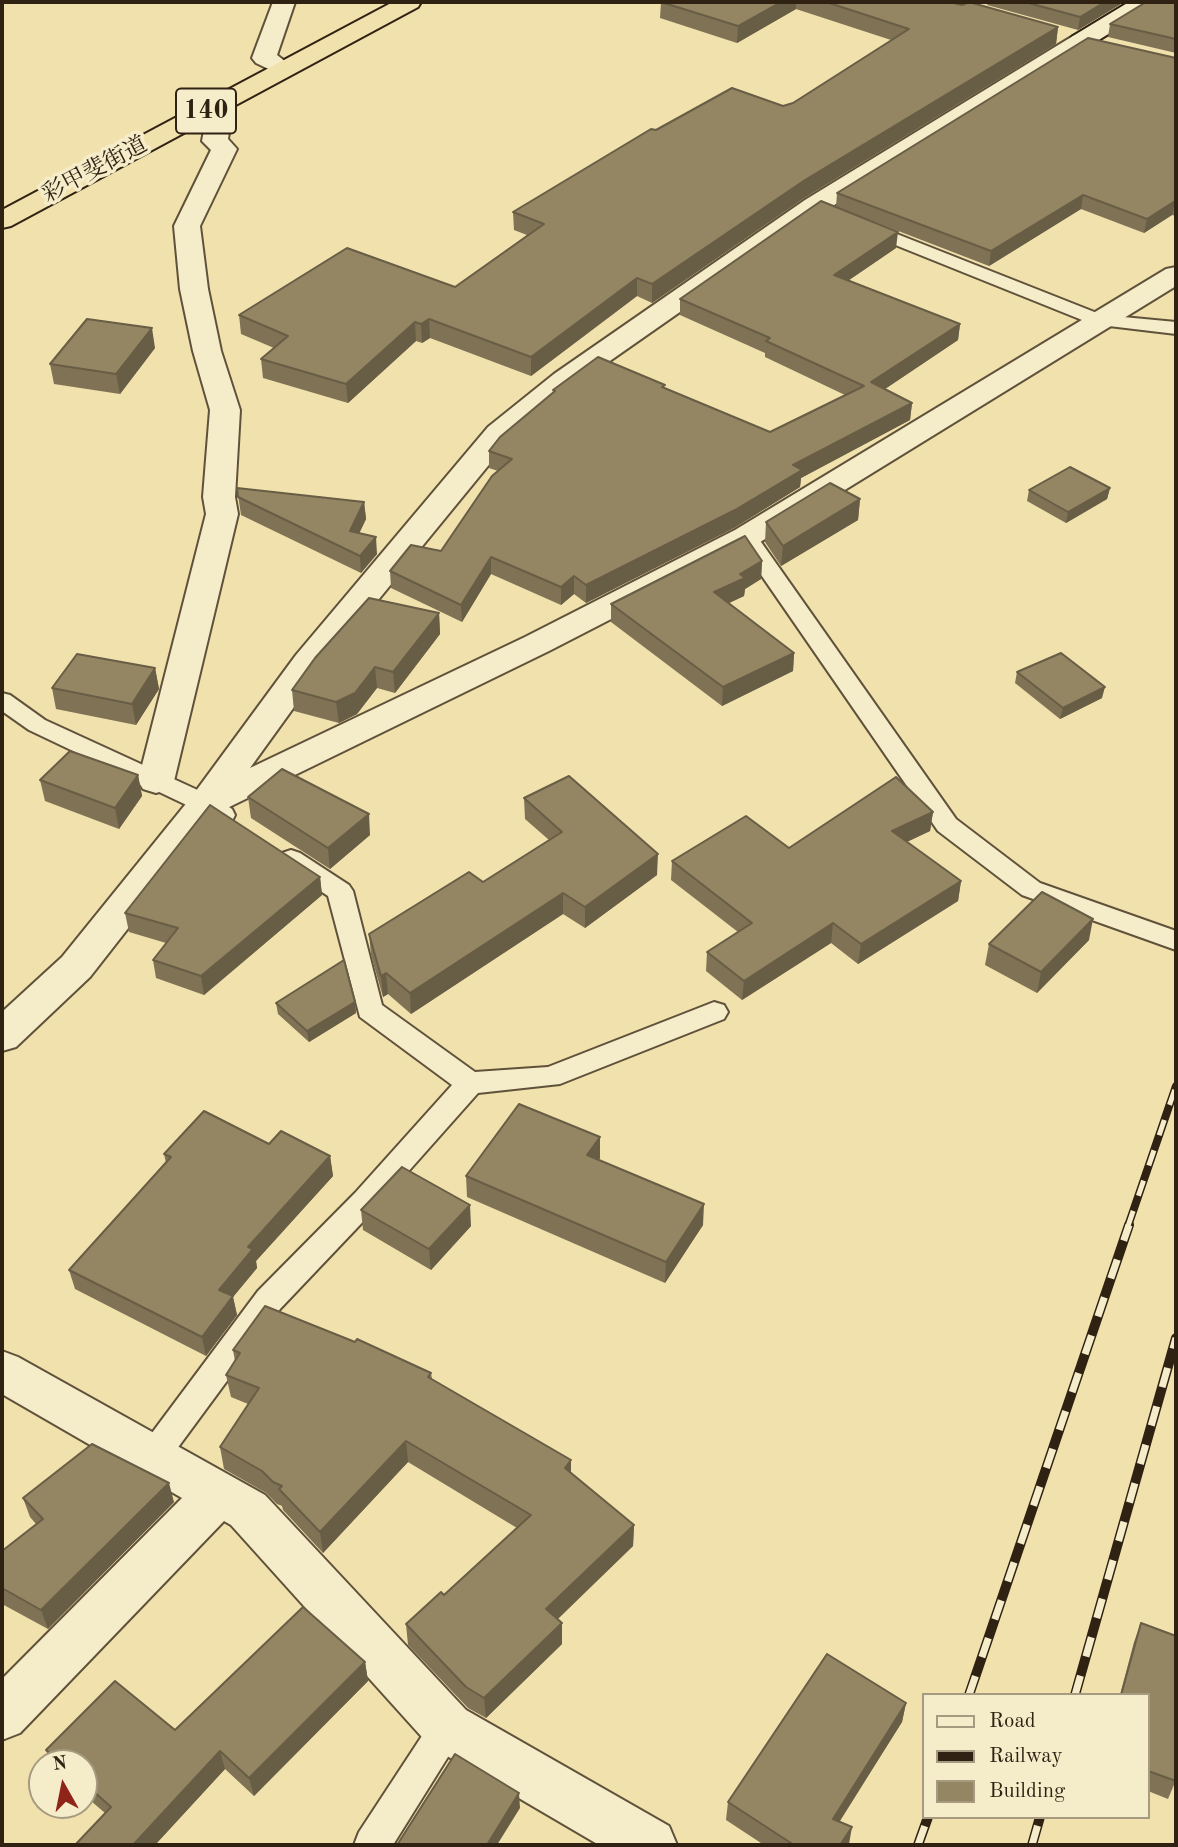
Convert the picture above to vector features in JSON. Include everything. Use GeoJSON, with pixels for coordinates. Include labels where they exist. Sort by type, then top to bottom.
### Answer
{"type":"FeatureCollection","features":[{"type":"Feature","properties":{"kind":"highway","name":"彩甲斐街道"},"geometry":{"type":"LineString","coordinates":[[2,220],[410,2]]}},
{"type":"Feature","properties":{"kind":"street"},"geometry":{"type":"LineString","coordinates":[[283,69],[264,58],[284,2]]}},
{"type":"Feature","properties":{"kind":"street"},"geometry":{"type":"LineString","coordinates":[[2,1036],[76,967],[206,804],[309,663],[499,433],[564,380],[836,214],[1082,41],[1144,2]]}},
{"type":"Feature","properties":{"kind":"street"},"geometry":{"type":"LineString","coordinates":[[156,781],[222,514],[219,497],[225,410],[206,351],[194,289],[187,226],[224,149],[215,141],[221,103]]}},
{"type":"Feature","properties":{"kind":"street"},"geometry":{"type":"LineString","coordinates":[[206,804],[537,644],[746,537],[1176,275]]}},
{"type":"Feature","properties":{"kind":"street"},"geometry":{"type":"LineString","coordinates":[[2,1371],[248,1510],[448,1728],[650,1845]]}},
{"type":"Feature","properties":{"kind":"street"},"geometry":{"type":"LineString","coordinates":[[2,1715],[219,1493]]}},
{"type":"Feature","properties":{"kind":"lane"},"geometry":{"type":"LineString","coordinates":[[836,214],[1099,320],[1176,328]]}},
{"type":"Feature","properties":{"kind":"lane"},"geometry":{"type":"LineString","coordinates":[[746,537],[947,825],[1031,889],[1176,941]]}},
{"type":"Feature","properties":{"kind":"lane"},"geometry":{"type":"LineString","coordinates":[[2,700],[37,725],[206,804],[340,891],[370,1010],[470,1083],[550,1077],[714,1012]]}},
{"type":"Feature","properties":{"kind":"lane"},"geometry":{"type":"LineString","coordinates":[[154,1455],[269,1300],[365,1201],[470,1083]]}},
{"type":"Feature","properties":{"kind":"lane"},"geometry":{"type":"LineString","coordinates":[[372,1845],[448,1728]]}},
{"type":"Feature","properties":{"kind":"building"},"geometry":{"type":"Polygon","coordinates":[[[661,2],[781,2],[738,26],[661,2]]]}},
{"type":"Feature","properties":{"kind":"building"},"geometry":{"type":"Polygon","coordinates":[[[826,2],[950,2],[962,5],[969,2],[1058,27],[805,180],[652,284],[637,278],[531,357],[429,319],[421,324],[415,322],[346,384],[261,359],[288,336],[239,315],[347,248],[455,287],[544,224],[513,212],[651,129],[656,130],[732,88],[783,106],[793,103],[909,29],[826,2]]]}},
{"type":"Feature","properties":{"kind":"building"},"geometry":{"type":"Polygon","coordinates":[[[1025,2],[1105,2],[1080,17],[1025,2]]]}},
{"type":"Feature","properties":{"kind":"building"},"geometry":{"type":"Polygon","coordinates":[[[1146,2],[1176,2],[1176,39],[1110,24],[1146,2]]]}},
{"type":"Feature","properties":{"kind":"building"},"geometry":{"type":"Polygon","coordinates":[[[1088,38],[1176,58],[1176,201],[1147,219],[1083,195],[991,251],[837,193],[1088,38]]]}},
{"type":"Feature","properties":{"kind":"building"},"geometry":{"type":"Polygon","coordinates":[[[821,201],[898,232],[834,275],[960,324],[871,382],[912,403],[793,465],[802,470],[735,510],[586,585],[574,576],[561,587],[491,557],[461,605],[390,571],[411,545],[441,551],[492,476],[512,459],[489,451],[500,437],[555,391],[553,390],[598,357],[770,432],[864,386],[766,341],[770,338],[680,299],[821,201]]]}},
{"type":"Feature","properties":{"kind":"building"},"geometry":{"type":"Polygon","coordinates":[[[87,319],[152,328],[116,374],[50,364],[87,319]]]}},
{"type":"Feature","properties":{"kind":"building"},"geometry":{"type":"Polygon","coordinates":[[[1070,467],[1110,488],[1068,512],[1029,490],[1070,467]]]}},
{"type":"Feature","properties":{"kind":"building"},"geometry":{"type":"Polygon","coordinates":[[[830,483],[860,499],[783,546],[766,522],[830,483]]]}},
{"type":"Feature","properties":{"kind":"building"},"geometry":{"type":"Polygon","coordinates":[[[237,488],[364,502],[350,531],[376,537],[360,556],[238,497],[237,488]]]}},
{"type":"Feature","properties":{"kind":"building"},"geometry":{"type":"Polygon","coordinates":[[[745,536],[762,561],[740,574],[745,578],[714,592],[794,653],[723,687],[611,604],[745,536]]]}},
{"type":"Feature","properties":{"kind":"building"},"geometry":{"type":"Polygon","coordinates":[[[369,598],[439,613],[393,672],[375,667],[355,693],[336,702],[292,690],[315,658],[369,598]]]}},
{"type":"Feature","properties":{"kind":"building"},"geometry":{"type":"Polygon","coordinates":[[[1061,653],[1105,687],[1063,708],[1017,672],[1061,653]]]}},
{"type":"Feature","properties":{"kind":"building"},"geometry":{"type":"Polygon","coordinates":[[[77,654],[155,668],[132,704],[52,688],[77,654]]]}},
{"type":"Feature","properties":{"kind":"building"},"geometry":{"type":"Polygon","coordinates":[[[70,751],[138,775],[115,808],[40,780],[70,751]]]}},
{"type":"Feature","properties":{"kind":"building"},"geometry":{"type":"Polygon","coordinates":[[[282,769],[369,814],[328,848],[248,797],[282,769]]]}},
{"type":"Feature","properties":{"kind":"building"},"geometry":{"type":"Polygon","coordinates":[[[569,776],[658,854],[585,907],[563,893],[410,993],[386,973],[381,976],[369,934],[469,872],[483,882],[562,832],[524,798],[569,776]]]}},
{"type":"Feature","properties":{"kind":"building"},"geometry":{"type":"Polygon","coordinates":[[[896,777],[933,812],[892,831],[961,881],[861,944],[833,923],[744,981],[707,952],[752,923],[672,861],[746,816],[789,848],[896,777]]]}},
{"type":"Feature","properties":{"kind":"building"},"geometry":{"type":"Polygon","coordinates":[[[210,805],[320,877],[201,976],[153,960],[178,928],[125,913],[210,805]]]}},
{"type":"Feature","properties":{"kind":"building"},"geometry":{"type":"Polygon","coordinates":[[[1042,892],[1093,919],[1041,972],[989,944],[1042,892]]]}},
{"type":"Feature","properties":{"kind":"building"},"geometry":{"type":"Polygon","coordinates":[[[344,960],[355,1002],[307,1031],[276,1003],[344,960]]]}},
{"type":"Feature","properties":{"kind":"building"},"geometry":{"type":"Polygon","coordinates":[[[519,1104],[600,1137],[587,1155],[704,1204],[666,1262],[466,1176],[519,1104]]]}},
{"type":"Feature","properties":{"kind":"building"},"geometry":{"type":"Polygon","coordinates":[[[204,1111],[269,1144],[281,1131],[330,1156],[248,1247],[253,1249],[219,1290],[233,1296],[202,1337],[69,1270],[171,1157],[164,1154],[204,1111]]]}},
{"type":"Feature","properties":{"kind":"building"},"geometry":{"type":"Polygon","coordinates":[[[402,1167],[470,1205],[429,1249],[361,1210],[402,1167]]]}},
{"type":"Feature","properties":{"kind":"building"},"geometry":{"type":"Polygon","coordinates":[[[265,1306],[355,1342],[357,1339],[431,1373],[428,1377],[571,1460],[565,1468],[634,1525],[546,1609],[562,1623],[484,1698],[466,1687],[406,1624],[441,1592],[444,1595],[531,1515],[406,1441],[320,1532],[279,1489],[282,1486],[220,1447],[259,1388],[226,1375],[240,1353],[233,1350],[265,1306]]]}},
{"type":"Feature","properties":{"kind":"building"},"geometry":{"type":"Polygon","coordinates":[[[92,1444],[169,1483],[41,1610],[2,1588],[2,1551],[43,1519],[23,1498],[92,1444]]]}},
{"type":"Feature","properties":{"kind":"building"},"geometry":{"type":"Polygon","coordinates":[[[303,1607],[365,1662],[249,1778],[220,1751],[133,1845],[75,1845],[111,1807],[98,1795],[98,1749],[47,1749],[115,1681],[175,1730],[303,1607]]]}},
{"type":"Feature","properties":{"kind":"building"},"geometry":{"type":"Polygon","coordinates":[[[1141,1623],[1176,1636],[1176,1781],[1150,1772],[1150,1693],[1122,1693],[1141,1623]]]}},
{"type":"Feature","properties":{"kind":"building"},"geometry":{"type":"Polygon","coordinates":[[[827,1654],[906,1703],[833,1819],[852,1827],[840,1845],[794,1845],[728,1802],[827,1654]]]}},
{"type":"Feature","properties":{"kind":"building"},"geometry":{"type":"Polygon","coordinates":[[[455,1754],[519,1793],[487,1845],[397,1845],[455,1754]]]}},
{"type":"Feature","properties":{"kind":"railway"},"geometry":{"type":"LineString","coordinates":[[1128,1226],[1176,1086]]}},
{"type":"Feature","properties":{"kind":"railway"},"geometry":{"type":"LineString","coordinates":[[970,1693],[1129,1225]]}},
{"type":"Feature","properties":{"kind":"railway"},"geometry":{"type":"LineString","coordinates":[[1076,1693],[1176,1338]]}},
{"type":"Feature","properties":{"kind":"railway"},"geometry":{"type":"LineString","coordinates":[[918,1845],[927,1819]]}},
{"type":"Feature","properties":{"kind":"railway"},"geometry":{"type":"LineString","coordinates":[[1032,1845],[1039,1819]]}}]}
